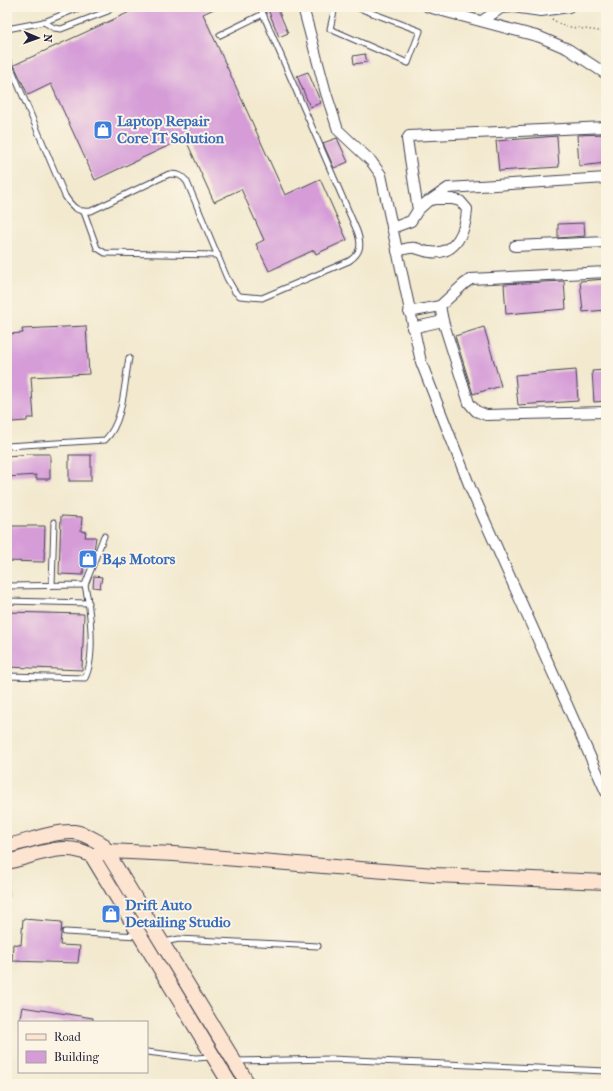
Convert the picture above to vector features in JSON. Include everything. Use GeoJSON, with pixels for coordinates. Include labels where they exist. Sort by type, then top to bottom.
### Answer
{"type":"FeatureCollection","features":[{"type":"Feature","properties":{"kind":"main road"},"geometry":{"type":"LineString","coordinates":[[7,846],[55,834],[74,832],[89,836],[102,844],[108,851],[248,1084]]}},
{"type":"Feature","properties":{"kind":"main road"},"geometry":{"type":"LineString","coordinates":[[7,862],[57,849],[72,848],[92,856],[230,1084]]}},
{"type":"Feature","properties":{"kind":"main road"},"geometry":{"type":"LineString","coordinates":[[92,856],[108,851],[174,854],[434,875],[606,882]]}},
{"type":"Feature","properties":{"kind":"street"},"geometry":{"type":"LineString","coordinates":[[303,7],[326,93],[338,130],[371,161],[381,175],[412,328],[421,362],[472,492],[606,792]]}},
{"type":"Feature","properties":{"kind":"street"},"geometry":{"type":"LineString","coordinates":[[428,7],[540,37],[568,49],[606,74]]}},
{"type":"Feature","properties":{"kind":"street"},"geometry":{"type":"LineString","coordinates":[[482,21],[501,8],[513,7],[541,11],[569,7]]}},
{"type":"Feature","properties":{"kind":"street"},"geometry":{"type":"LineString","coordinates":[[418,210],[407,139],[409,136],[606,127]]}},
{"type":"Feature","properties":{"kind":"street"},"geometry":{"type":"LineString","coordinates":[[392,228],[411,221],[418,210],[448,188],[606,178]]}},
{"type":"Feature","properties":{"kind":"street"},"geometry":{"type":"LineString","coordinates":[[397,251],[415,248],[435,252],[447,250],[452,246],[464,229],[467,209],[460,201],[443,198],[428,202]]}},
{"type":"Feature","properties":{"kind":"street"},"geometry":{"type":"LineString","coordinates":[[515,246],[606,242]]}},
{"type":"Feature","properties":{"kind":"street"},"geometry":{"type":"LineString","coordinates":[[409,312],[440,306],[464,284],[471,280],[606,272]]}},
{"type":"Feature","properties":{"kind":"street"},"geometry":{"type":"LineString","coordinates":[[440,306],[443,311],[443,321],[470,404],[472,408],[481,414],[606,412]]}},
{"type":"Feature","properties":{"kind":"street"},"geometry":{"type":"LineString","coordinates":[[412,328],[443,321]]}},
{"type":"Feature","properties":{"kind":"lane"},"geometry":{"type":"LineString","coordinates":[[7,29],[44,22],[81,7]]}},
{"type":"Feature","properties":{"kind":"lane"},"geometry":{"type":"LineString","coordinates":[[44,22],[54,28],[61,29],[108,11],[112,7]]}},
{"type":"Feature","properties":{"kind":"lane"},"geometry":{"type":"LineString","coordinates":[[7,58],[65,196],[75,209],[84,212],[91,211],[169,174],[176,174],[183,177],[187,182],[235,292],[245,298],[262,298],[349,261],[358,253],[360,246],[357,231],[260,7]]}},
{"type":"Feature","properties":{"kind":"lane"},"geometry":{"type":"LineString","coordinates":[[335,7],[330,29],[408,63],[420,31],[356,7]]}},
{"type":"Feature","properties":{"kind":"lane"},"geometry":{"type":"LineString","coordinates":[[220,35],[263,14]]}},
{"type":"Feature","properties":{"kind":"lane"},"geometry":{"type":"LineString","coordinates":[[84,212],[96,248],[105,253],[218,255]]}},
{"type":"Feature","properties":{"kind":"lane"},"geometry":{"type":"LineString","coordinates":[[7,446],[105,440],[113,432],[118,419],[129,358]]}},
{"type":"Feature","properties":{"kind":"lane"},"geometry":{"type":"LineString","coordinates":[[52,585],[54,522]]}},
{"type":"Feature","properties":{"kind":"lane"},"geometry":{"type":"LineString","coordinates":[[7,676],[85,678],[88,671],[90,647],[89,603],[85,585],[104,536]]}},
{"type":"Feature","properties":{"kind":"lane"},"geometry":{"type":"LineString","coordinates":[[7,586],[85,585]]}},
{"type":"Feature","properties":{"kind":"lane"},"geometry":{"type":"LineString","coordinates":[[7,601],[89,603]]}},
{"type":"Feature","properties":{"kind":"lane"},"geometry":{"type":"LineString","coordinates":[[65,932],[141,936]]}},
{"type":"Feature","properties":{"kind":"lane"},"geometry":{"type":"LineString","coordinates":[[163,942],[179,939],[318,946]]}},
{"type":"Feature","properties":{"kind":"lane"},"geometry":{"type":"LineString","coordinates":[[148,1052],[196,1058],[214,1057]]}},
{"type":"Feature","properties":{"kind":"lane"},"geometry":{"type":"LineString","coordinates":[[234,1061],[331,1059],[606,1071]]}},
{"type":"Feature","properties":{"kind":"path"},"geometry":{"type":"LineString","coordinates":[[541,11],[562,26],[606,32]]}},
{"type":"Feature","properties":{"kind":"green space"},"geometry":{"type":"Polygon","coordinates":[[[7,882],[13,886],[13,898],[7,902],[7,882]]]}},
{"type":"Feature","properties":{"kind":"building"},"geometry":{"type":"Polygon","coordinates":[[[133,7],[218,7],[203,14],[285,195],[320,179],[347,240],[316,254],[314,250],[269,271],[256,244],[264,240],[241,189],[214,202],[185,138],[95,180],[51,84],[28,95],[14,65],[134,10],[133,7]]]}},
{"type":"Feature","properties":{"kind":"building"},"geometry":{"type":"Polygon","coordinates":[[[267,7],[277,7],[288,33],[279,37],[267,7]]]}},
{"type":"Feature","properties":{"kind":"building"},"geometry":{"type":"Polygon","coordinates":[[[365,54],[367,62],[354,64],[353,56],[365,54]]]}},
{"type":"Feature","properties":{"kind":"building"},"geometry":{"type":"Polygon","coordinates":[[[308,72],[321,103],[310,107],[297,76],[308,72]]]}},
{"type":"Feature","properties":{"kind":"building"},"geometry":{"type":"Polygon","coordinates":[[[606,134],[606,163],[579,166],[577,135],[606,134]]]}},
{"type":"Feature","properties":{"kind":"building"},"geometry":{"type":"Polygon","coordinates":[[[557,136],[559,167],[499,171],[496,141],[557,136]]]}},
{"type":"Feature","properties":{"kind":"building"},"geometry":{"type":"Polygon","coordinates":[[[337,138],[348,162],[334,168],[323,143],[337,138]]]}},
{"type":"Feature","properties":{"kind":"building"},"geometry":{"type":"Polygon","coordinates":[[[584,223],[585,236],[558,238],[558,224],[584,223]]]}},
{"type":"Feature","properties":{"kind":"building"},"geometry":{"type":"Polygon","coordinates":[[[606,279],[606,310],[583,312],[580,281],[606,279]]]}},
{"type":"Feature","properties":{"kind":"building"},"geometry":{"type":"Polygon","coordinates":[[[564,281],[566,309],[506,314],[504,284],[564,281]]]}},
{"type":"Feature","properties":{"kind":"building"},"geometry":{"type":"Polygon","coordinates":[[[86,326],[89,374],[31,377],[34,418],[27,418],[27,421],[12,422],[12,419],[7,419],[7,334],[23,333],[22,329],[86,326]]]}},
{"type":"Feature","properties":{"kind":"building"},"geometry":{"type":"Polygon","coordinates":[[[484,327],[501,386],[473,394],[455,336],[484,327]]]}},
{"type":"Feature","properties":{"kind":"building"},"geometry":{"type":"Polygon","coordinates":[[[576,370],[578,401],[518,405],[515,375],[576,370]]]}},
{"type":"Feature","properties":{"kind":"building"},"geometry":{"type":"Polygon","coordinates":[[[606,370],[606,401],[594,402],[592,371],[606,370]]]}},
{"type":"Feature","properties":{"kind":"building"},"geometry":{"type":"Polygon","coordinates":[[[50,454],[50,479],[36,479],[36,475],[7,477],[7,456],[50,454]]]}},
{"type":"Feature","properties":{"kind":"building"},"geometry":{"type":"Polygon","coordinates":[[[69,455],[91,455],[91,481],[69,481],[69,455]]]}},
{"type":"Feature","properties":{"kind":"building"},"geometry":{"type":"Polygon","coordinates":[[[61,516],[82,517],[81,531],[86,532],[85,537],[96,537],[94,551],[84,551],[83,575],[59,574],[61,516]]]}},
{"type":"Feature","properties":{"kind":"building"},"geometry":{"type":"Polygon","coordinates":[[[7,526],[45,526],[44,562],[7,561],[7,526]]]}},
{"type":"Feature","properties":{"kind":"building"},"geometry":{"type":"Polygon","coordinates":[[[94,576],[102,577],[100,588],[93,587],[94,576]]]}},
{"type":"Feature","properties":{"kind":"building"},"geometry":{"type":"Polygon","coordinates":[[[7,612],[84,614],[82,670],[7,667],[7,612]]]}},
{"type":"Feature","properties":{"kind":"building"},"geometry":{"type":"Polygon","coordinates":[[[23,919],[62,922],[60,945],[80,946],[78,963],[12,961],[13,944],[21,945],[23,919]]]}},
{"type":"Feature","properties":{"kind":"building"},"geometry":{"type":"Polygon","coordinates":[[[22,1007],[93,1018],[93,1021],[19,1021],[22,1007]]]}},
{"type":"Feature","properties":{"kind":"place","name":"Laptop Repair Core IT Solution"},"geometry":{"type":"Point","coordinates":[103,130]}},
{"type":"Feature","properties":{"kind":"place","name":"B4s Motors"},"geometry":{"type":"Point","coordinates":[88,559]}},
{"type":"Feature","properties":{"kind":"place","name":"Drift Auto Detailing Studio"},"geometry":{"type":"Point","coordinates":[111,914]}}]}
